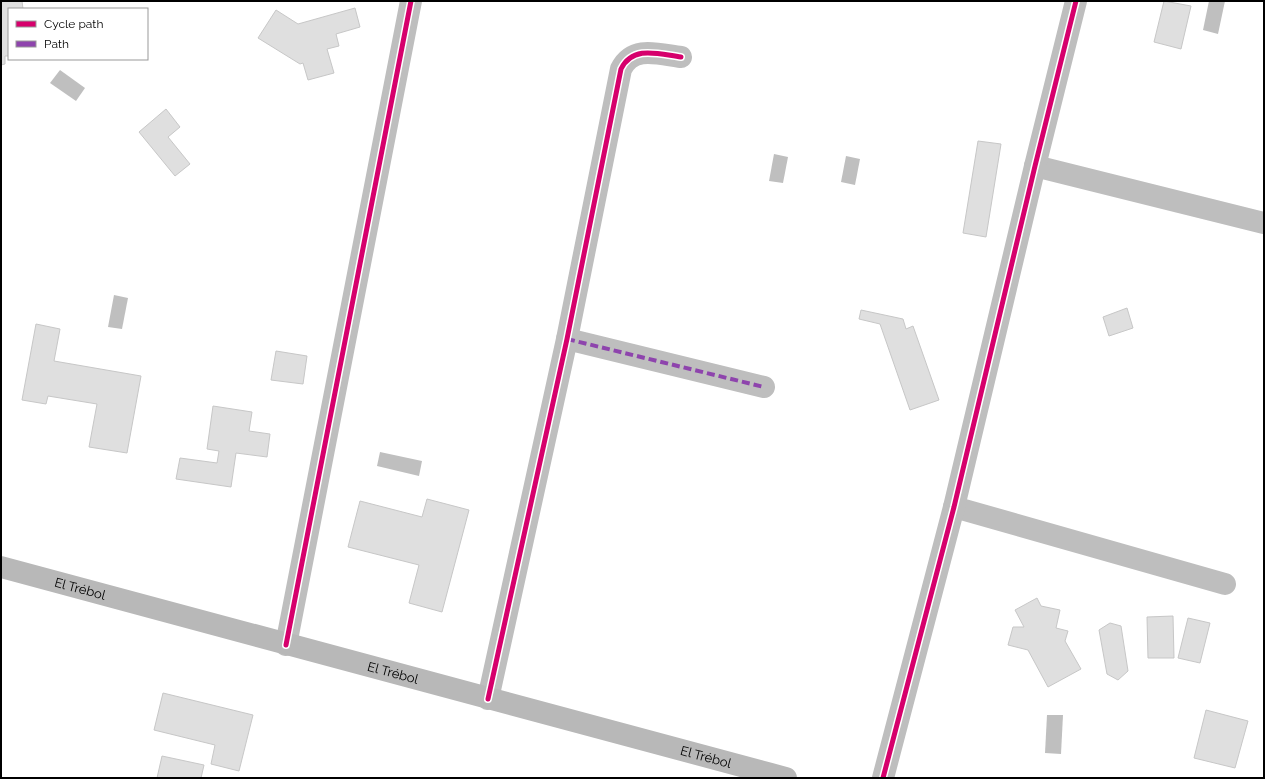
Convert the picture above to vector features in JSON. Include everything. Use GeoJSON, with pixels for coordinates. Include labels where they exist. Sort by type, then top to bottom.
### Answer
{"type":"FeatureCollection","features":[{"type":"Feature","properties":{"kind":"main road","name":"El Trébol"},"geometry":{"type":"LineString","coordinates":[[1,567],[286,645],[786,778]]}},
{"type":"Feature","properties":{"kind":"street"},"geometry":{"type":"LineString","coordinates":[[286,645],[411,1]]}},
{"type":"Feature","properties":{"kind":"street"},"geometry":{"type":"LineString","coordinates":[[882,778],[954,507],[1076,1]]}},
{"type":"Feature","properties":{"kind":"street"},"geometry":{"type":"LineString","coordinates":[[488,699],[567,339],[621,69],[624,62],[636,54],[643,52],[681,57]]}},
{"type":"Feature","properties":{"kind":"street"},"geometry":{"type":"LineString","coordinates":[[1035,166],[1264,223]]}},
{"type":"Feature","properties":{"kind":"street"},"geometry":{"type":"LineString","coordinates":[[567,339],[764,387]]}},
{"type":"Feature","properties":{"kind":"street"},"geometry":{"type":"LineString","coordinates":[[954,507],[1225,584]]}},
{"type":"Feature","properties":{"kind":"shaded area"},"geometry":{"type":"Polygon","coordinates":[[[1209,1],[1225,1],[1218,34],[1203,30],[1209,1]]]}},
{"type":"Feature","properties":{"kind":"shaded area"},"geometry":{"type":"Polygon","coordinates":[[[60,70],[85,88],[76,101],[50,83],[60,70]]]}},
{"type":"Feature","properties":{"kind":"shaded area"},"geometry":{"type":"Polygon","coordinates":[[[774,154],[788,157],[783,183],[769,181],[774,154]]]}},
{"type":"Feature","properties":{"kind":"shaded area"},"geometry":{"type":"Polygon","coordinates":[[[846,156],[860,159],[855,185],[841,182],[846,156]]]}},
{"type":"Feature","properties":{"kind":"shaded area"},"geometry":{"type":"Polygon","coordinates":[[[114,295],[128,298],[122,329],[108,327],[114,295]]]}},
{"type":"Feature","properties":{"kind":"shaded area"},"geometry":{"type":"Polygon","coordinates":[[[380,452],[422,461],[419,476],[377,466],[380,452]]]}},
{"type":"Feature","properties":{"kind":"shaded area"},"geometry":{"type":"Polygon","coordinates":[[[1047,715],[1063,715],[1061,754],[1045,753],[1047,715]]]}},
{"type":"Feature","properties":{"kind":"building"},"geometry":{"type":"Polygon","coordinates":[[[1,1],[22,1],[23,8],[8,8],[8,56],[5,56],[5,64],[1,65],[1,1]]]}},
{"type":"Feature","properties":{"kind":"building"},"geometry":{"type":"Polygon","coordinates":[[[1164,1],[1191,6],[1181,49],[1154,42],[1164,1]]]}},
{"type":"Feature","properties":{"kind":"building"},"geometry":{"type":"Polygon","coordinates":[[[355,8],[360,27],[336,34],[339,46],[327,49],[334,73],[308,80],[303,63],[300,64],[258,38],[276,10],[298,24],[355,8]]]}},
{"type":"Feature","properties":{"kind":"building"},"geometry":{"type":"Polygon","coordinates":[[[166,109],[180,127],[168,137],[190,164],[175,176],[139,132],[166,109]]]}},
{"type":"Feature","properties":{"kind":"building"},"geometry":{"type":"Polygon","coordinates":[[[978,141],[1001,144],[986,237],[963,233],[978,141]]]}},
{"type":"Feature","properties":{"kind":"building"},"geometry":{"type":"Polygon","coordinates":[[[1127,308],[1133,328],[1109,336],[1103,317],[1127,308]]]}},
{"type":"Feature","properties":{"kind":"building"},"geometry":{"type":"Polygon","coordinates":[[[861,310],[903,319],[906,329],[913,326],[939,400],[910,410],[880,324],[859,319],[861,310]]]}},
{"type":"Feature","properties":{"kind":"building"},"geometry":{"type":"Polygon","coordinates":[[[36,324],[60,329],[54,361],[141,376],[127,453],[89,447],[97,404],[48,396],[46,404],[22,400],[36,324]]]}},
{"type":"Feature","properties":{"kind":"building"},"geometry":{"type":"Polygon","coordinates":[[[276,351],[307,356],[303,384],[271,380],[276,351]]]}},
{"type":"Feature","properties":{"kind":"building"},"geometry":{"type":"Polygon","coordinates":[[[213,406],[252,412],[249,431],[270,434],[267,457],[236,453],[231,487],[176,479],[180,458],[217,463],[219,451],[207,449],[213,406]]]}},
{"type":"Feature","properties":{"kind":"building"},"geometry":{"type":"Polygon","coordinates":[[[427,499],[469,510],[442,612],[409,603],[419,565],[348,547],[360,501],[422,517],[427,499]]]}},
{"type":"Feature","properties":{"kind":"building"},"geometry":{"type":"Polygon","coordinates":[[[1037,598],[1041,606],[1060,610],[1056,628],[1068,631],[1065,641],[1081,669],[1048,687],[1028,650],[1008,645],[1013,627],[1024,627],[1015,610],[1037,598]]]}},
{"type":"Feature","properties":{"kind":"building"},"geometry":{"type":"Polygon","coordinates":[[[1173,616],[1174,658],[1148,658],[1147,617],[1173,616]]]}},
{"type":"Feature","properties":{"kind":"building"},"geometry":{"type":"Polygon","coordinates":[[[1188,618],[1210,623],[1200,663],[1178,658],[1188,618]]]}},
{"type":"Feature","properties":{"kind":"building"},"geometry":{"type":"Polygon","coordinates":[[[1110,623],[1121,626],[1128,671],[1118,680],[1107,674],[1099,630],[1110,623]]]}},
{"type":"Feature","properties":{"kind":"building"},"geometry":{"type":"Polygon","coordinates":[[[163,693],[253,715],[239,771],[211,764],[215,745],[154,730],[163,693]]]}},
{"type":"Feature","properties":{"kind":"building"},"geometry":{"type":"Polygon","coordinates":[[[1206,710],[1248,721],[1235,768],[1194,758],[1206,710]]]}},
{"type":"Feature","properties":{"kind":"building"},"geometry":{"type":"Polygon","coordinates":[[[162,756],[204,765],[201,778],[157,778],[162,756]]]}},
{"type":"Feature","properties":{"kind":"marked path"},"geometry":{"type":"LineString","coordinates":[[567,339],[764,387]]}},
{"type":"Feature","properties":{"kind":"cycle path"},"geometry":{"type":"LineString","coordinates":[[286,645],[411,1]]}},
{"type":"Feature","properties":{"kind":"cycle path"},"geometry":{"type":"LineString","coordinates":[[883,778],[954,507],[1076,1]]}},
{"type":"Feature","properties":{"kind":"cycle path"},"geometry":{"type":"LineString","coordinates":[[488,699],[567,339],[621,69],[626,61],[639,54],[655,53],[681,57]]}}]}
